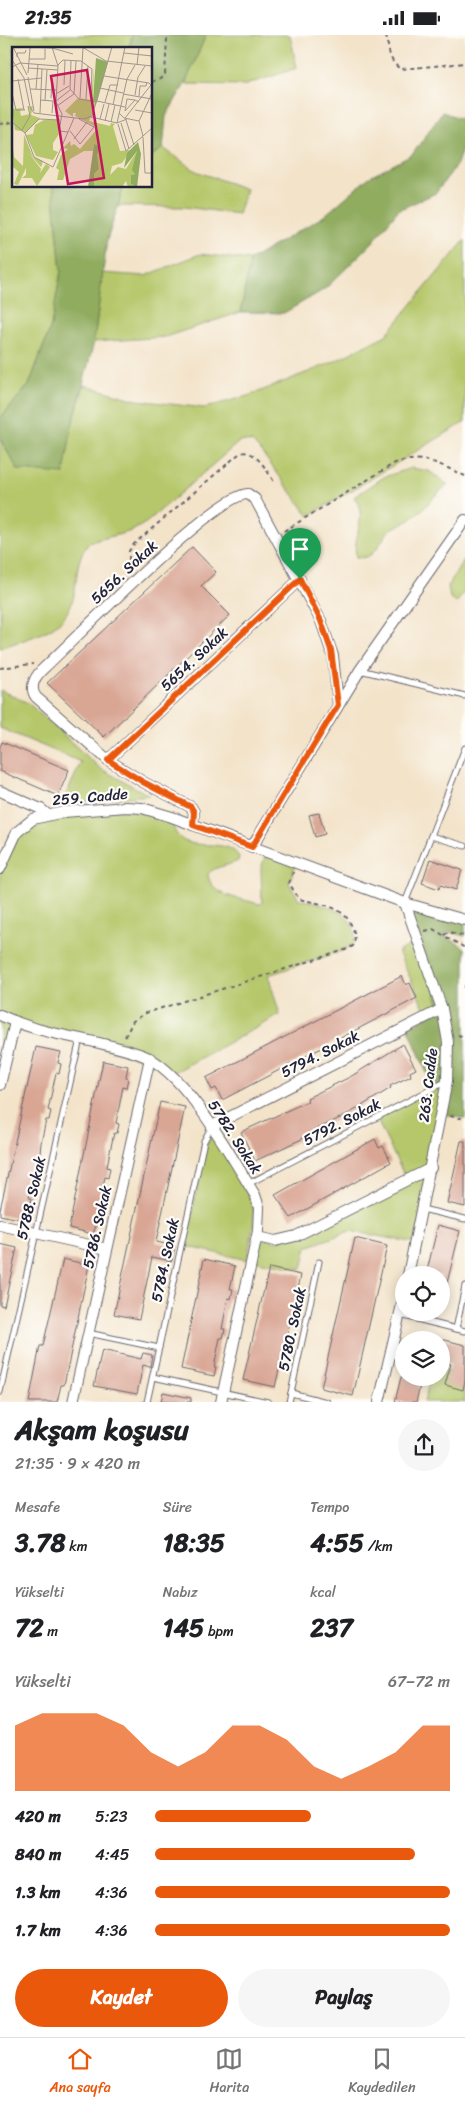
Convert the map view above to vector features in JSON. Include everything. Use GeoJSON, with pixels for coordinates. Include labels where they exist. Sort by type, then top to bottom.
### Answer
{"type":"FeatureCollection","features":[{"type":"Feature","properties":{"kind":"street","name":"5656. Sokak"},"geometry":{"type":"LineString","coordinates":[[108,760],[36,697],[33,687],[36,677],[147,571],[210,515],[239,496],[248,494],[255,499],[276,536]]}},
{"type":"Feature","properties":{"kind":"street"},"geometry":{"type":"LineString","coordinates":[[252,847],[360,670],[465,520]]}},
{"type":"Feature","properties":{"kind":"street"},"geometry":{"type":"LineString","coordinates":[[276,536],[321,621],[331,650],[338,705]]}},
{"type":"Feature","properties":{"kind":"street","name":"5654. Sokak"},"geometry":{"type":"LineString","coordinates":[[108,760],[300,579]]}},
{"type":"Feature","properties":{"kind":"street"},"geometry":{"type":"LineString","coordinates":[[108,760],[143,782],[191,807],[194,812],[193,825]]}},
{"type":"Feature","properties":{"kind":"street"},"geometry":{"type":"LineString","coordinates":[[0,791],[41,809],[48,815]]}},
{"type":"Feature","properties":{"kind":"street","name":"259. Cadde"},"geometry":{"type":"LineString","coordinates":[[0,869],[21,826],[33,819],[48,815],[107,808],[142,808],[405,903],[465,920]]}},
{"type":"Feature","properties":{"kind":"street","name":"263. Cadde"},"geometry":{"type":"LineString","coordinates":[[405,903],[442,1009],[448,1043],[447,1081],[410,1266]]}},
{"type":"Feature","properties":{"kind":"street","name":"5794. Sokak"},"geometry":{"type":"LineString","coordinates":[[212,1125],[442,1009]]}},
{"type":"Feature","properties":{"kind":"street","name":"5782. Sokak"},"geometry":{"type":"LineString","coordinates":[[0,1015],[15,1022],[150,1058],[169,1071],[212,1125],[248,1184],[259,1207],[257,1237],[222,1397]]}},
{"type":"Feature","properties":{"kind":"street"},"geometry":{"type":"LineString","coordinates":[[0,1085],[15,1022]]}},
{"type":"Feature","properties":{"kind":"street","name":"5786. Sokak"},"geometry":{"type":"LineString","coordinates":[[73,1402],[150,1058]]}},
{"type":"Feature","properties":{"kind":"street"},"geometry":{"type":"LineString","coordinates":[[257,1237],[275,1241],[296,1235],[431,1168]]}},
{"type":"Feature","properties":{"kind":"street"},"geometry":{"type":"LineString","coordinates":[[0,1225],[107,1249]]}},
{"type":"Feature","properties":{"kind":"street"},"geometry":{"type":"LineString","coordinates":[[379,1402],[399,1321]]}},
{"type":"Feature","properties":{"kind":"lane"},"geometry":{"type":"LineString","coordinates":[[360,670],[465,696]]}},
{"type":"Feature","properties":{"kind":"lane"},"geometry":{"type":"LineString","coordinates":[[405,903],[465,748]]}},
{"type":"Feature","properties":{"kind":"lane"},"geometry":{"type":"LineString","coordinates":[[431,835],[465,846]]}},
{"type":"Feature","properties":{"kind":"lane","name":"5788. Sokak"},"geometry":{"type":"LineString","coordinates":[[0,1392],[80,1039]]}},
{"type":"Feature","properties":{"kind":"lane","name":"5792. Sokak"},"geometry":{"type":"LineString","coordinates":[[248,1184],[447,1081]]}},
{"type":"Feature","properties":{"kind":"lane","name":"5784. Sokak"},"geometry":{"type":"LineString","coordinates":[[147,1402],[204,1141],[212,1125]]}},
{"type":"Feature","properties":{"kind":"lane"},"geometry":{"type":"LineString","coordinates":[[422,1209],[465,1219]]}},
{"type":"Feature","properties":{"kind":"lane","name":"5780. Sokak"},"geometry":{"type":"LineString","coordinates":[[289,1402],[320,1262]]}},
{"type":"Feature","properties":{"kind":"lane"},"geometry":{"type":"LineString","coordinates":[[456,1329],[465,1286]]}},
{"type":"Feature","properties":{"kind":"lane"},"geometry":{"type":"LineString","coordinates":[[424,1321],[465,1331]]}},
{"type":"Feature","properties":{"kind":"lane"},"geometry":{"type":"LineString","coordinates":[[88,1333],[159,1348]]}},
{"type":"Feature","properties":{"kind":"lane"},"geometry":{"type":"LineString","coordinates":[[153,1377],[222,1397],[268,1402]]}},
{"type":"Feature","properties":{"kind":"lane"},"geometry":{"type":"LineString","coordinates":[[291,1393],[327,1402]]}},
{"type":"Feature","properties":{"kind":"path"},"geometry":{"type":"LineString","coordinates":[[386,35],[391,60],[395,66],[401,69],[465,63]]}},
{"type":"Feature","properties":{"kind":"path"},"geometry":{"type":"LineString","coordinates":[[152,82],[160,79],[165,74],[167,39]]}},
{"type":"Feature","properties":{"kind":"path"},"geometry":{"type":"LineString","coordinates":[[147,571],[128,561],[129,551],[134,544],[240,453],[244,451],[254,455],[275,483]]}},
{"type":"Feature","properties":{"kind":"path"},"geometry":{"type":"LineString","coordinates":[[276,536],[395,463],[410,459],[429,460],[465,476]]}},
{"type":"Feature","properties":{"kind":"path"},"geometry":{"type":"LineString","coordinates":[[0,668],[28,663],[45,667]]}},
{"type":"Feature","properties":{"kind":"path"},"geometry":{"type":"LineString","coordinates":[[122,1049],[128,1028],[140,1016],[146,1013],[345,950],[353,945],[354,932],[346,914],[339,910],[299,899],[289,883],[296,863]]}},
{"type":"Feature","properties":{"kind":"path"},"geometry":{"type":"LineString","coordinates":[[416,934],[433,929],[465,948]]}},
{"type":"Feature","properties":{"kind":"path"},"geometry":{"type":"LineString","coordinates":[[444,935],[449,932],[465,936]]}},
{"type":"Feature","properties":{"kind":"path"},"geometry":{"type":"LineString","coordinates":[[465,985],[465,993]]}},
{"type":"Feature","properties":{"kind":"path"},"geometry":{"type":"LineString","coordinates":[[441,1113],[465,1119]]}},
{"type":"Feature","properties":{"kind":"green space"},"geometry":{"type":"Polygon","coordinates":[[[0,35],[132,35],[129,47],[12,47],[12,187],[53,187],[61,271],[51,326],[29,385],[0,418],[0,35]]]}},
{"type":"Feature","properties":{"kind":"green space"},"geometry":{"type":"Polygon","coordinates":[[[132,35],[206,35],[185,84],[166,116],[163,148],[152,156],[152,47],[129,47],[132,35]]]}},
{"type":"Feature","properties":{"kind":"green space"},"geometry":{"type":"Polygon","coordinates":[[[206,35],[290,35],[297,68],[246,85],[185,84],[206,35]]]}},
{"type":"Feature","properties":{"kind":"green space"},"geometry":{"type":"Polygon","coordinates":[[[442,112],[465,120],[465,139],[457,164],[436,193],[398,210],[372,243],[325,289],[284,313],[241,312],[250,260],[324,216],[368,178],[412,155],[442,112]]]}},
{"type":"Feature","properties":{"kind":"green space"},"geometry":{"type":"Polygon","coordinates":[[[163,148],[196,171],[246,189],[238,214],[185,207],[118,206],[124,187],[152,187],[152,156],[163,148]]]}},
{"type":"Feature","properties":{"kind":"green space"},"geometry":{"type":"Polygon","coordinates":[[[53,187],[124,187],[107,240],[94,342],[72,426],[64,474],[18,470],[0,439],[0,418],[29,385],[51,326],[61,271],[53,187]]]}},
{"type":"Feature","properties":{"kind":"green space"},"geometry":{"type":"Polygon","coordinates":[[[465,240],[465,422],[309,516],[252,442],[240,441],[147,522],[132,531],[90,542],[81,555],[73,598],[61,620],[52,628],[0,648],[0,439],[18,470],[72,426],[84,385],[137,400],[204,408],[251,395],[333,362],[386,335],[465,240]]]}},
{"type":"Feature","properties":{"kind":"green space"},"geometry":{"type":"Polygon","coordinates":[[[200,254],[250,260],[241,312],[165,337],[94,342],[102,273],[145,276],[200,254]]]}},
{"type":"Feature","properties":{"kind":"green space"},"geometry":{"type":"Polygon","coordinates":[[[411,468],[429,471],[448,485],[414,517],[390,530],[373,553],[363,558],[356,557],[355,549],[360,512],[354,497],[384,477],[411,468]]]}},
{"type":"Feature","properties":{"kind":"green space"},"geometry":{"type":"Polygon","coordinates":[[[465,558],[465,591],[456,603],[450,598],[448,586],[465,558]]]}},
{"type":"Feature","properties":{"kind":"green space"},"geometry":{"type":"Polygon","coordinates":[[[0,690],[28,703],[101,769],[149,795],[62,804],[81,762],[0,728],[0,690]]]}},
{"type":"Feature","properties":{"kind":"green space"},"geometry":{"type":"Polygon","coordinates":[[[107,808],[172,817],[175,831],[181,839],[201,845],[223,846],[232,850],[239,857],[238,861],[214,869],[208,874],[214,888],[235,898],[259,904],[262,903],[261,869],[265,856],[296,863],[289,883],[299,899],[328,907],[345,916],[351,923],[355,943],[345,950],[268,975],[280,1015],[171,1074],[162,1065],[15,1022],[0,1085],[0,869],[27,822],[107,808]]]}},
{"type":"Feature","properties":{"kind":"green space"},"geometry":{"type":"Polygon","coordinates":[[[405,903],[465,920],[465,936],[449,932],[444,935],[465,948],[465,1119],[441,1113],[447,1082],[433,1088],[408,1027],[441,1009],[405,903]]]}},
{"type":"Feature","properties":{"kind":"green space"},"geometry":{"type":"Polygon","coordinates":[[[418,941],[442,1009],[428,1016],[398,952],[418,941]]]}},
{"type":"Feature","properties":{"kind":"green space"},"geometry":{"type":"Polygon","coordinates":[[[447,1081],[415,1243],[350,1231],[307,1247],[302,1269],[252,1260],[257,1237],[275,1241],[406,1179],[376,1118],[447,1081]]]}},
{"type":"Feature","properties":{"kind":"green space"},"geometry":{"type":"Polygon","coordinates":[[[212,1134],[251,1196],[253,1204],[252,1236],[247,1260],[185,1246],[207,1143],[212,1134]]]}},
{"type":"Feature","properties":{"kind":"green space"},"geometry":{"type":"Polygon","coordinates":[[[450,1372],[465,1376],[465,1402],[424,1402],[428,1386],[450,1386],[450,1372]]]}},
{"type":"Feature","properties":{"kind":"building"},"geometry":{"type":"Polygon","coordinates":[[[192,547],[216,572],[201,586],[230,615],[104,737],[47,683],[192,547]]]}},
{"type":"Feature","properties":{"kind":"building"},"geometry":{"type":"Polygon","coordinates":[[[2,742],[69,770],[58,796],[0,771],[0,747],[2,742]]]}},
{"type":"Feature","properties":{"kind":"building"},"geometry":{"type":"Polygon","coordinates":[[[319,813],[325,834],[315,837],[309,815],[319,813]]]}},
{"type":"Feature","properties":{"kind":"building"},"geometry":{"type":"Polygon","coordinates":[[[430,859],[462,870],[456,890],[440,885],[439,889],[422,883],[430,859]]]}},
{"type":"Feature","properties":{"kind":"building"},"geometry":{"type":"Polygon","coordinates":[[[402,976],[406,985],[410,983],[417,998],[222,1100],[216,1088],[212,1090],[206,1078],[402,976]]]}},
{"type":"Feature","properties":{"kind":"building"},"geometry":{"type":"Polygon","coordinates":[[[403,1044],[416,1069],[410,1072],[411,1076],[390,1086],[391,1088],[350,1113],[307,1134],[308,1136],[255,1161],[241,1132],[308,1101],[307,1098],[350,1077],[403,1044]]]}},
{"type":"Feature","properties":{"kind":"building"},"geometry":{"type":"Polygon","coordinates":[[[36,1047],[61,1052],[58,1063],[61,1064],[59,1074],[56,1073],[48,1110],[51,1111],[49,1120],[46,1120],[39,1165],[37,1164],[29,1198],[32,1198],[30,1208],[27,1207],[24,1220],[0,1215],[0,1210],[36,1047]]]}},
{"type":"Feature","properties":{"kind":"building"},"geometry":{"type":"Polygon","coordinates":[[[103,1061],[128,1066],[126,1077],[128,1078],[126,1088],[123,1087],[116,1123],[119,1124],[117,1133],[114,1133],[109,1156],[107,1167],[110,1168],[108,1178],[105,1177],[100,1200],[99,1211],[101,1212],[93,1234],[69,1228],[103,1061]]]}},
{"type":"Feature","properties":{"kind":"building"},"geometry":{"type":"Polygon","coordinates":[[[160,1102],[185,1107],[156,1242],[175,1246],[172,1261],[152,1257],[139,1319],[114,1314],[160,1102]]]}},
{"type":"Feature","properties":{"kind":"building"},"geometry":{"type":"Polygon","coordinates":[[[375,1139],[379,1148],[383,1146],[391,1162],[291,1218],[275,1195],[375,1139]]]}},
{"type":"Feature","properties":{"kind":"building"},"geometry":{"type":"Polygon","coordinates":[[[461,1141],[465,1141],[465,1207],[447,1203],[461,1141]]]}},
{"type":"Feature","properties":{"kind":"building"},"geometry":{"type":"Polygon","coordinates":[[[438,1225],[460,1231],[450,1271],[450,1266],[428,1266],[438,1225]]]}},
{"type":"Feature","properties":{"kind":"building"},"geometry":{"type":"Polygon","coordinates":[[[355,1238],[387,1246],[353,1396],[321,1388],[355,1238]]]}},
{"type":"Feature","properties":{"kind":"building"},"geometry":{"type":"Polygon","coordinates":[[[0,1244],[17,1248],[4,1306],[0,1305],[0,1244]]]}},
{"type":"Feature","properties":{"kind":"building"},"geometry":{"type":"Polygon","coordinates":[[[63,1259],[89,1265],[64,1385],[61,1385],[57,1402],[29,1402],[40,1346],[43,1346],[63,1259]]]}},
{"type":"Feature","properties":{"kind":"building"},"geometry":{"type":"Polygon","coordinates":[[[204,1259],[235,1266],[230,1289],[233,1289],[231,1299],[228,1298],[222,1329],[225,1329],[223,1338],[220,1338],[214,1376],[181,1369],[204,1259]]]}},
{"type":"Feature","properties":{"kind":"building"},"geometry":{"type":"Polygon","coordinates":[[[269,1268],[301,1275],[275,1387],[243,1380],[269,1268]]]}},
{"type":"Feature","properties":{"kind":"building"},"geometry":{"type":"Polygon","coordinates":[[[450,1341],[465,1345],[465,1380],[463,1390],[449,1386],[451,1364],[450,1341]]]}},
{"type":"Feature","properties":{"kind":"building"},"geometry":{"type":"Polygon","coordinates":[[[102,1350],[141,1359],[143,1353],[152,1355],[150,1367],[143,1365],[137,1394],[94,1386],[102,1350]]]}},
{"type":"Feature","properties":{"kind":"building"},"geometry":{"type":"Polygon","coordinates":[[[399,1386],[420,1386],[416,1402],[395,1402],[399,1386]]]}},
{"type":"Feature","properties":{"kind":"building"},"geometry":{"type":"Polygon","coordinates":[[[163,1392],[191,1398],[191,1402],[161,1402],[163,1392]]]}},
{"type":"Feature","properties":{"kind":"route"},"geometry":{"type":"LineString","coordinates":[[300,579],[328,638],[336,673],[338,705],[252,847],[193,825],[194,812],[191,807],[143,782],[108,760],[300,579]]}}]}
